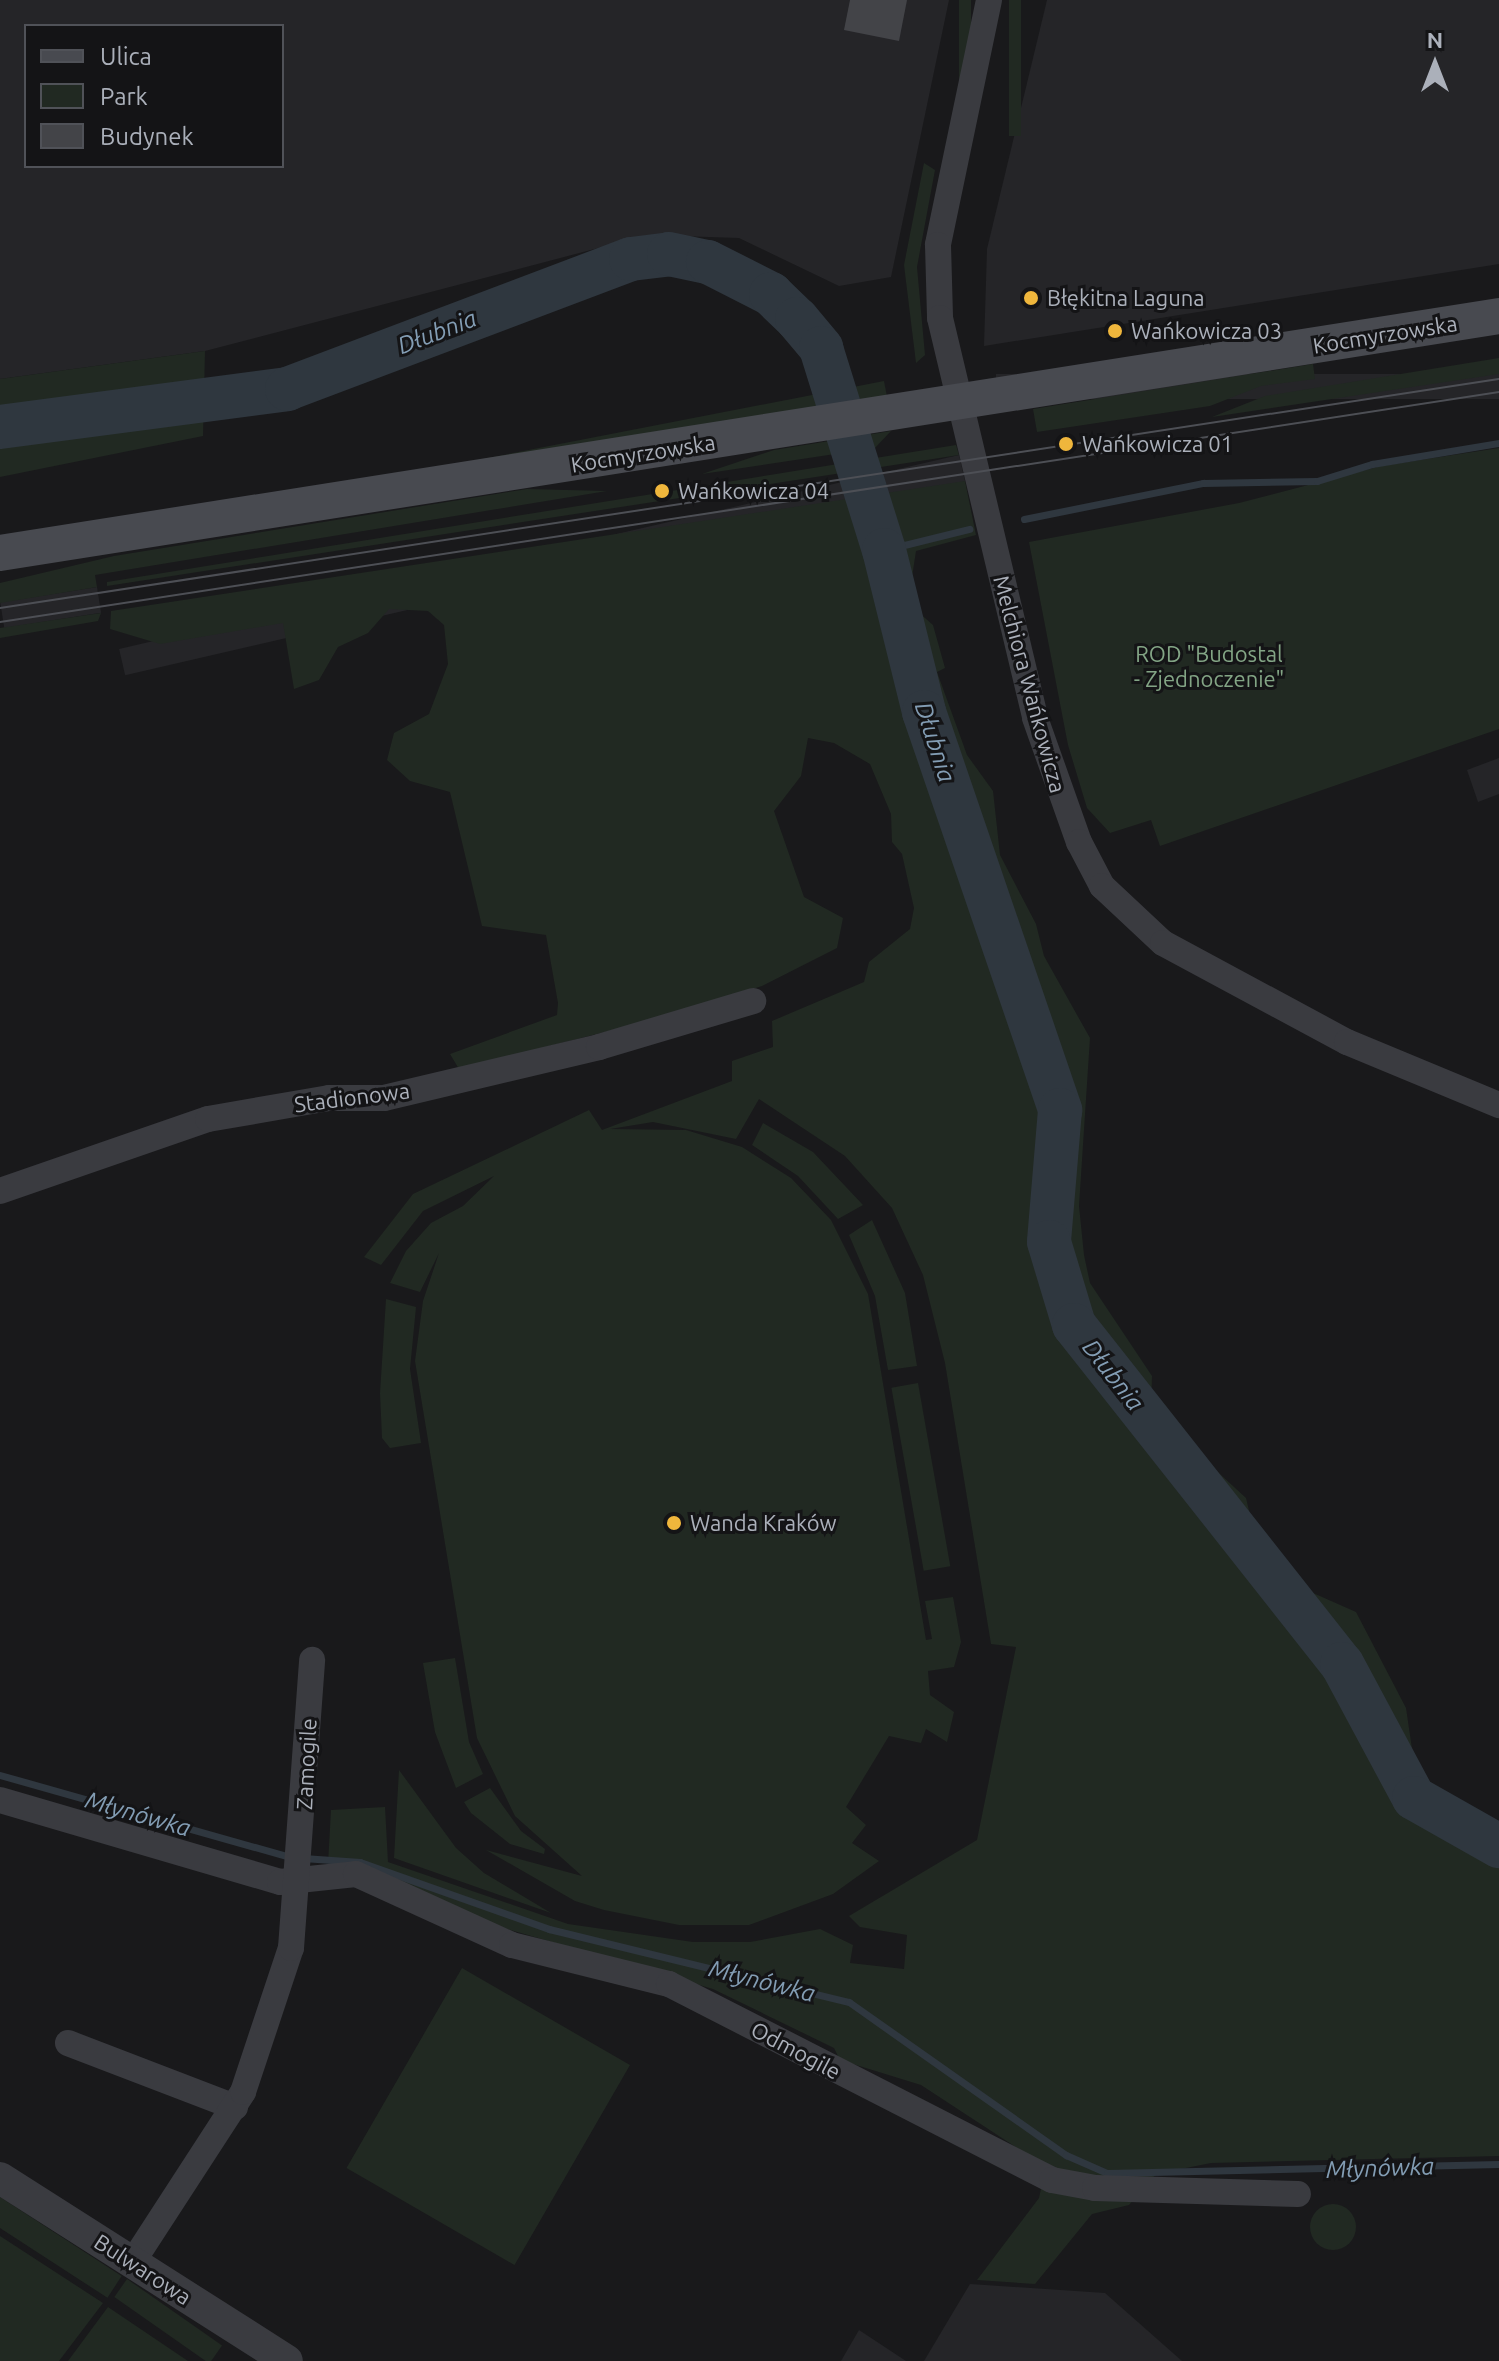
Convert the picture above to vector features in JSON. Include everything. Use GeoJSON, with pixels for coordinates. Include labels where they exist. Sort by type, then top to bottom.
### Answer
{"type":"FeatureCollection","features":[{"type":"Feature","properties":{"kind":"main road","name":"Kocmyrzowska"},"geometry":{"type":"LineString","coordinates":[[0,553],[73,546],[1499,316]]}},
{"type":"Feature","properties":{"kind":"main road","name":"Kocmyrzowska"},"geometry":{"type":"LineString","coordinates":[[0,571],[73,546]]}},
{"type":"Feature","properties":{"kind":"street","name":"Melchiora Wańkowicza"},"geometry":{"type":"LineString","coordinates":[[989,0],[938,245],[940,318],[1035,718],[1067,814],[1102,886],[1163,943],[1241,989],[1400,1066],[1499,1105]]}},
{"type":"Feature","properties":{"kind":"street","name":"Stadionowa"},"geometry":{"type":"LineString","coordinates":[[0,1191],[208,1119],[329,1098],[384,1098],[599,1047],[753,1001]]}},
{"type":"Feature","properties":{"kind":"street","name":"Zamogile"},"geometry":{"type":"LineString","coordinates":[[300,1876],[312,1660]]}},
{"type":"Feature","properties":{"kind":"street","name":"Odmogile"},"geometry":{"type":"LineString","coordinates":[[0,1800],[300,1876],[356,1874],[512,1945],[669,1984],[1052,2180],[1095,2188],[1298,2194]]}},
{"type":"Feature","properties":{"kind":"street"},"geometry":{"type":"LineString","coordinates":[[132,2263],[235,2107],[291,1948],[300,1876]]}},
{"type":"Feature","properties":{"kind":"street"},"geometry":{"type":"LineString","coordinates":[[68,2043],[235,2107]]}},
{"type":"Feature","properties":{"kind":"street","name":"Bulwarowa"},"geometry":{"type":"LineString","coordinates":[[0,2178],[287,2361]]}},
{"type":"Feature","properties":{"kind":"shaded area"},"geometry":{"type":"Polygon","coordinates":[[[0,0],[949,0],[891,277],[839,286],[739,238],[648,235],[205,351],[0,379],[0,0]]]}},
{"type":"Feature","properties":{"kind":"shaded area"},"geometry":{"type":"Polygon","coordinates":[[[1047,0],[1499,0],[1499,264],[984,346],[987,249],[1047,0]]]}},
{"type":"Feature","properties":{"kind":"shaded area"},"geometry":{"type":"Polygon","coordinates":[[[996,374],[1499,374],[1499,399],[996,399],[996,374]]]}},
{"type":"Feature","properties":{"kind":"shaded area"},"geometry":{"type":"Polygon","coordinates":[[[959,455],[965,481],[125,675],[119,649],[959,455]]]}},
{"type":"Feature","properties":{"kind":"shaded area"},"geometry":{"type":"Polygon","coordinates":[[[97,587],[101,613],[4,628],[0,602],[97,587]]]}},
{"type":"Feature","properties":{"kind":"shaded area"},"geometry":{"type":"Polygon","coordinates":[[[1499,758],[1499,794],[1478,802],[1467,770],[1499,758]]]}},
{"type":"Feature","properties":{"kind":"shaded area"},"geometry":{"type":"Polygon","coordinates":[[[970,2284],[1105,2293],[1182,2361],[924,2361],[970,2284]]]}},
{"type":"Feature","properties":{"kind":"shaded area"},"geometry":{"type":"Polygon","coordinates":[[[859,2330],[906,2361],[841,2361],[859,2330]]]}},
{"type":"Feature","properties":{"kind":"green space"},"geometry":{"type":"Polygon","coordinates":[[[959,0],[971,0],[971,147],[959,147],[959,0]]]}},
{"type":"Feature","properties":{"kind":"green space"},"geometry":{"type":"Polygon","coordinates":[[[1009,0],[1021,0],[1021,136],[1009,136],[1009,0]]]}},
{"type":"Feature","properties":{"kind":"green space"},"geometry":{"type":"Polygon","coordinates":[[[924,163],[935,170],[917,267],[925,355],[916,363],[904,265],[924,163]]]}},
{"type":"Feature","properties":{"kind":"green space"},"geometry":{"type":"Polygon","coordinates":[[[205,351],[203,436],[0,477],[0,379],[205,351]]]}},
{"type":"Feature","properties":{"kind":"green space"},"geometry":{"type":"Polygon","coordinates":[[[1499,358],[1499,374],[1212,417],[1265,396],[1499,358]]]}},
{"type":"Feature","properties":{"kind":"green space"},"geometry":{"type":"Polygon","coordinates":[[[1313,364],[1315,379],[1261,386],[1210,406],[1037,432],[1033,409],[1313,364]]]}},
{"type":"Feature","properties":{"kind":"green space"},"geometry":{"type":"Polygon","coordinates":[[[884,381],[887,397],[8,567],[5,552],[884,381]]]}},
{"type":"Feature","properties":{"kind":"green space"},"geometry":{"type":"Polygon","coordinates":[[[891,431],[875,448],[702,474],[774,450],[891,431]]]}},
{"type":"Feature","properties":{"kind":"green space"},"geometry":{"type":"Polygon","coordinates":[[[956,445],[959,455],[107,586],[107,582],[956,445]]]}},
{"type":"Feature","properties":{"kind":"green space","name":"ROD \"Budostal - Zjednoczenie\""},"geometry":{"type":"Polygon","coordinates":[[[1499,448],[1499,729],[1160,846],[1151,820],[1110,833],[1087,808],[1068,745],[1029,542],[1239,503],[1381,466],[1499,448]]]}},
{"type":"Feature","properties":{"kind":"green space"},"geometry":{"type":"Polygon","coordinates":[[[965,481],[976,535],[916,551],[910,590],[917,611],[933,625],[945,668],[937,672],[967,755],[993,791],[1000,855],[1036,924],[1044,956],[1090,1038],[1079,1206],[1084,1255],[1090,1283],[1152,1376],[1150,1438],[1168,1452],[1209,1464],[1246,1498],[1261,1560],[1295,1585],[1356,1612],[1406,1708],[1415,1769],[1426,1786],[1499,1823],[1499,2156],[1211,2163],[1156,2174],[1129,2205],[1092,2214],[1035,2284],[977,2280],[1039,2198],[1042,2184],[1034,2159],[921,2085],[840,2060],[834,2048],[713,1989],[459,1915],[328,1864],[331,1810],[385,1807],[388,1862],[568,1924],[693,1942],[750,1942],[820,1929],[853,1945],[850,1963],[904,1969],[907,1935],[860,1927],[849,1916],[977,1840],[1016,1647],[991,1644],[945,1363],[923,1275],[892,1208],[845,1156],[759,1099],[736,1139],[653,1122],[610,1129],[686,1130],[742,1147],[791,1178],[831,1220],[868,1294],[926,1640],[932,1639],[925,1601],[953,1597],[961,1642],[954,1667],[928,1671],[930,1695],[954,1712],[947,1742],[926,1729],[921,1743],[889,1736],[846,1807],[866,1825],[852,1843],[879,1861],[833,1894],[749,1925],[679,1925],[604,1910],[575,1901],[486,1850],[582,1876],[515,1816],[477,1738],[415,1361],[423,1301],[439,1253],[420,1292],[390,1283],[406,1251],[431,1223],[463,1206],[494,1176],[423,1211],[381,1265],[364,1257],[413,1194],[589,1110],[602,1130],[732,1081],[732,1061],[773,1047],[772,1021],[864,982],[869,962],[910,929],[914,908],[902,854],[892,842],[891,814],[870,764],[834,743],[808,738],[801,776],[774,811],[804,897],[843,918],[837,948],[762,986],[672,1015],[459,1069],[450,1054],[557,1015],[558,1003],[546,935],[482,926],[450,792],[410,781],[387,760],[394,733],[429,714],[448,664],[444,625],[428,611],[389,609],[368,633],[338,647],[319,680],[294,689],[283,623],[160,644],[110,629],[111,611],[965,481]]]}},
{"type":"Feature","properties":{"kind":"green space"},"geometry":{"type":"Polygon","coordinates":[[[527,489],[607,491],[95,575],[97,587],[0,603],[0,583],[114,556],[527,489]]]}},
{"type":"Feature","properties":{"kind":"green space"},"geometry":{"type":"Polygon","coordinates":[[[101,613],[98,621],[0,638],[0,628],[101,613]]]}},
{"type":"Feature","properties":{"kind":"green space"},"geometry":{"type":"Polygon","coordinates":[[[763,1123],[813,1152],[863,1205],[838,1219],[798,1176],[752,1145],[763,1123]]]}},
{"type":"Feature","properties":{"kind":"green space"},"geometry":{"type":"Polygon","coordinates":[[[872,1220],[905,1293],[917,1366],[888,1370],[875,1296],[849,1235],[872,1220]]]}},
{"type":"Feature","properties":{"kind":"green space"},"geometry":{"type":"Polygon","coordinates":[[[386,1299],[416,1307],[410,1369],[421,1443],[390,1448],[382,1438],[380,1393],[386,1299]]]}},
{"type":"Feature","properties":{"kind":"green space"},"geometry":{"type":"Polygon","coordinates":[[[918,1383],[950,1566],[924,1571],[891,1388],[918,1383]]]}},
{"type":"Feature","properties":{"kind":"green space"},"geometry":{"type":"Polygon","coordinates":[[[455,1658],[469,1742],[483,1774],[456,1788],[435,1732],[423,1663],[455,1658]]]}},
{"type":"Feature","properties":{"kind":"green space"},"geometry":{"type":"Polygon","coordinates":[[[399,1770],[456,1848],[484,1873],[551,1913],[394,1858],[399,1770]]]}},
{"type":"Feature","properties":{"kind":"green space"},"geometry":{"type":"Polygon","coordinates":[[[490,1788],[521,1831],[545,1849],[544,1854],[510,1844],[471,1813],[464,1802],[490,1788]]]}},
{"type":"Feature","properties":{"kind":"green space"},"geometry":{"type":"Polygon","coordinates":[[[462,1968],[630,2065],[515,2265],[347,2168],[462,1968]]]}},
{"type":"Feature","properties":{"kind":"green space"},"geometry":{"type":"Polygon","coordinates":[[[0,2197],[122,2276],[107,2298],[0,2228],[0,2197]]]}},
{"type":"Feature","properties":{"kind":"green space"},"geometry":{"type":"Polygon","coordinates":[[[1333,2204],[1349,2211],[1356,2227],[1349,2243],[1333,2250],[1317,2243],[1310,2227],[1317,2211],[1333,2204]]]}},
{"type":"Feature","properties":{"kind":"green space"},"geometry":{"type":"Polygon","coordinates":[[[0,2236],[103,2303],[59,2361],[0,2361],[0,2236]]]}},
{"type":"Feature","properties":{"kind":"green space"},"geometry":{"type":"Polygon","coordinates":[[[127,2279],[222,2346],[211,2361],[206,2361],[114,2297],[127,2279]]]}},
{"type":"Feature","properties":{"kind":"green space"},"geometry":{"type":"Polygon","coordinates":[[[108,2307],[188,2361],[68,2361],[108,2307]]]}},
{"type":"Feature","properties":{"kind":"building"},"geometry":{"type":"Polygon","coordinates":[[[850,0],[907,0],[899,41],[844,30],[850,0]]]}},
{"type":"Feature","properties":{"kind":"waterway","name":"Dłubnia"},"geometry":{"type":"LineString","coordinates":[[0,427],[287,389],[631,259],[669,254],[708,262],[771,294],[821,348],[884,550],[924,712],[1060,1110],[1049,1242],[1074,1325],[1342,1664],[1414,1798],[1499,1846]]}},
{"type":"Feature","properties":{"kind":"waterway"},"geometry":{"type":"LineString","coordinates":[[1024,519],[1203,483],[1317,481],[1372,464],[1499,443]]}},
{"type":"Feature","properties":{"kind":"waterway"},"geometry":{"type":"LineString","coordinates":[[884,550],[969,529]]}},
{"type":"Feature","properties":{"kind":"waterway","name":"Młynówka"},"geometry":{"type":"LineString","coordinates":[[0,1775],[290,1857]]}},
{"type":"Feature","properties":{"kind":"waterway","name":"Młynówka"},"geometry":{"type":"LineString","coordinates":[[303,1858],[360,1862],[549,1929],[849,2002],[1066,2155],[1107,2173],[1499,2164]]}},
{"type":"Feature","properties":{"kind":"tram line"},"geometry":{"type":"LineString","coordinates":[[0,608],[1499,379]]}},
{"type":"Feature","properties":{"kind":"tram line"},"geometry":{"type":"LineString","coordinates":[[0,622],[1499,392]]}},
{"type":"Feature","properties":{"kind":"place","name":"Błękitna Laguna"},"geometry":{"type":"Point","coordinates":[1031,298]}},
{"type":"Feature","properties":{"kind":"place","name":"Wańkowicza 03"},"geometry":{"type":"Point","coordinates":[1115,331]}},
{"type":"Feature","properties":{"kind":"place","name":"Wańkowicza 01"},"geometry":{"type":"Point","coordinates":[1066,444]}},
{"type":"Feature","properties":{"kind":"place","name":"Wańkowicza 04"},"geometry":{"type":"Point","coordinates":[662,491]}},
{"type":"Feature","properties":{"kind":"place","name":"Wanda Kraków"},"geometry":{"type":"Point","coordinates":[674,1523]}}]}
